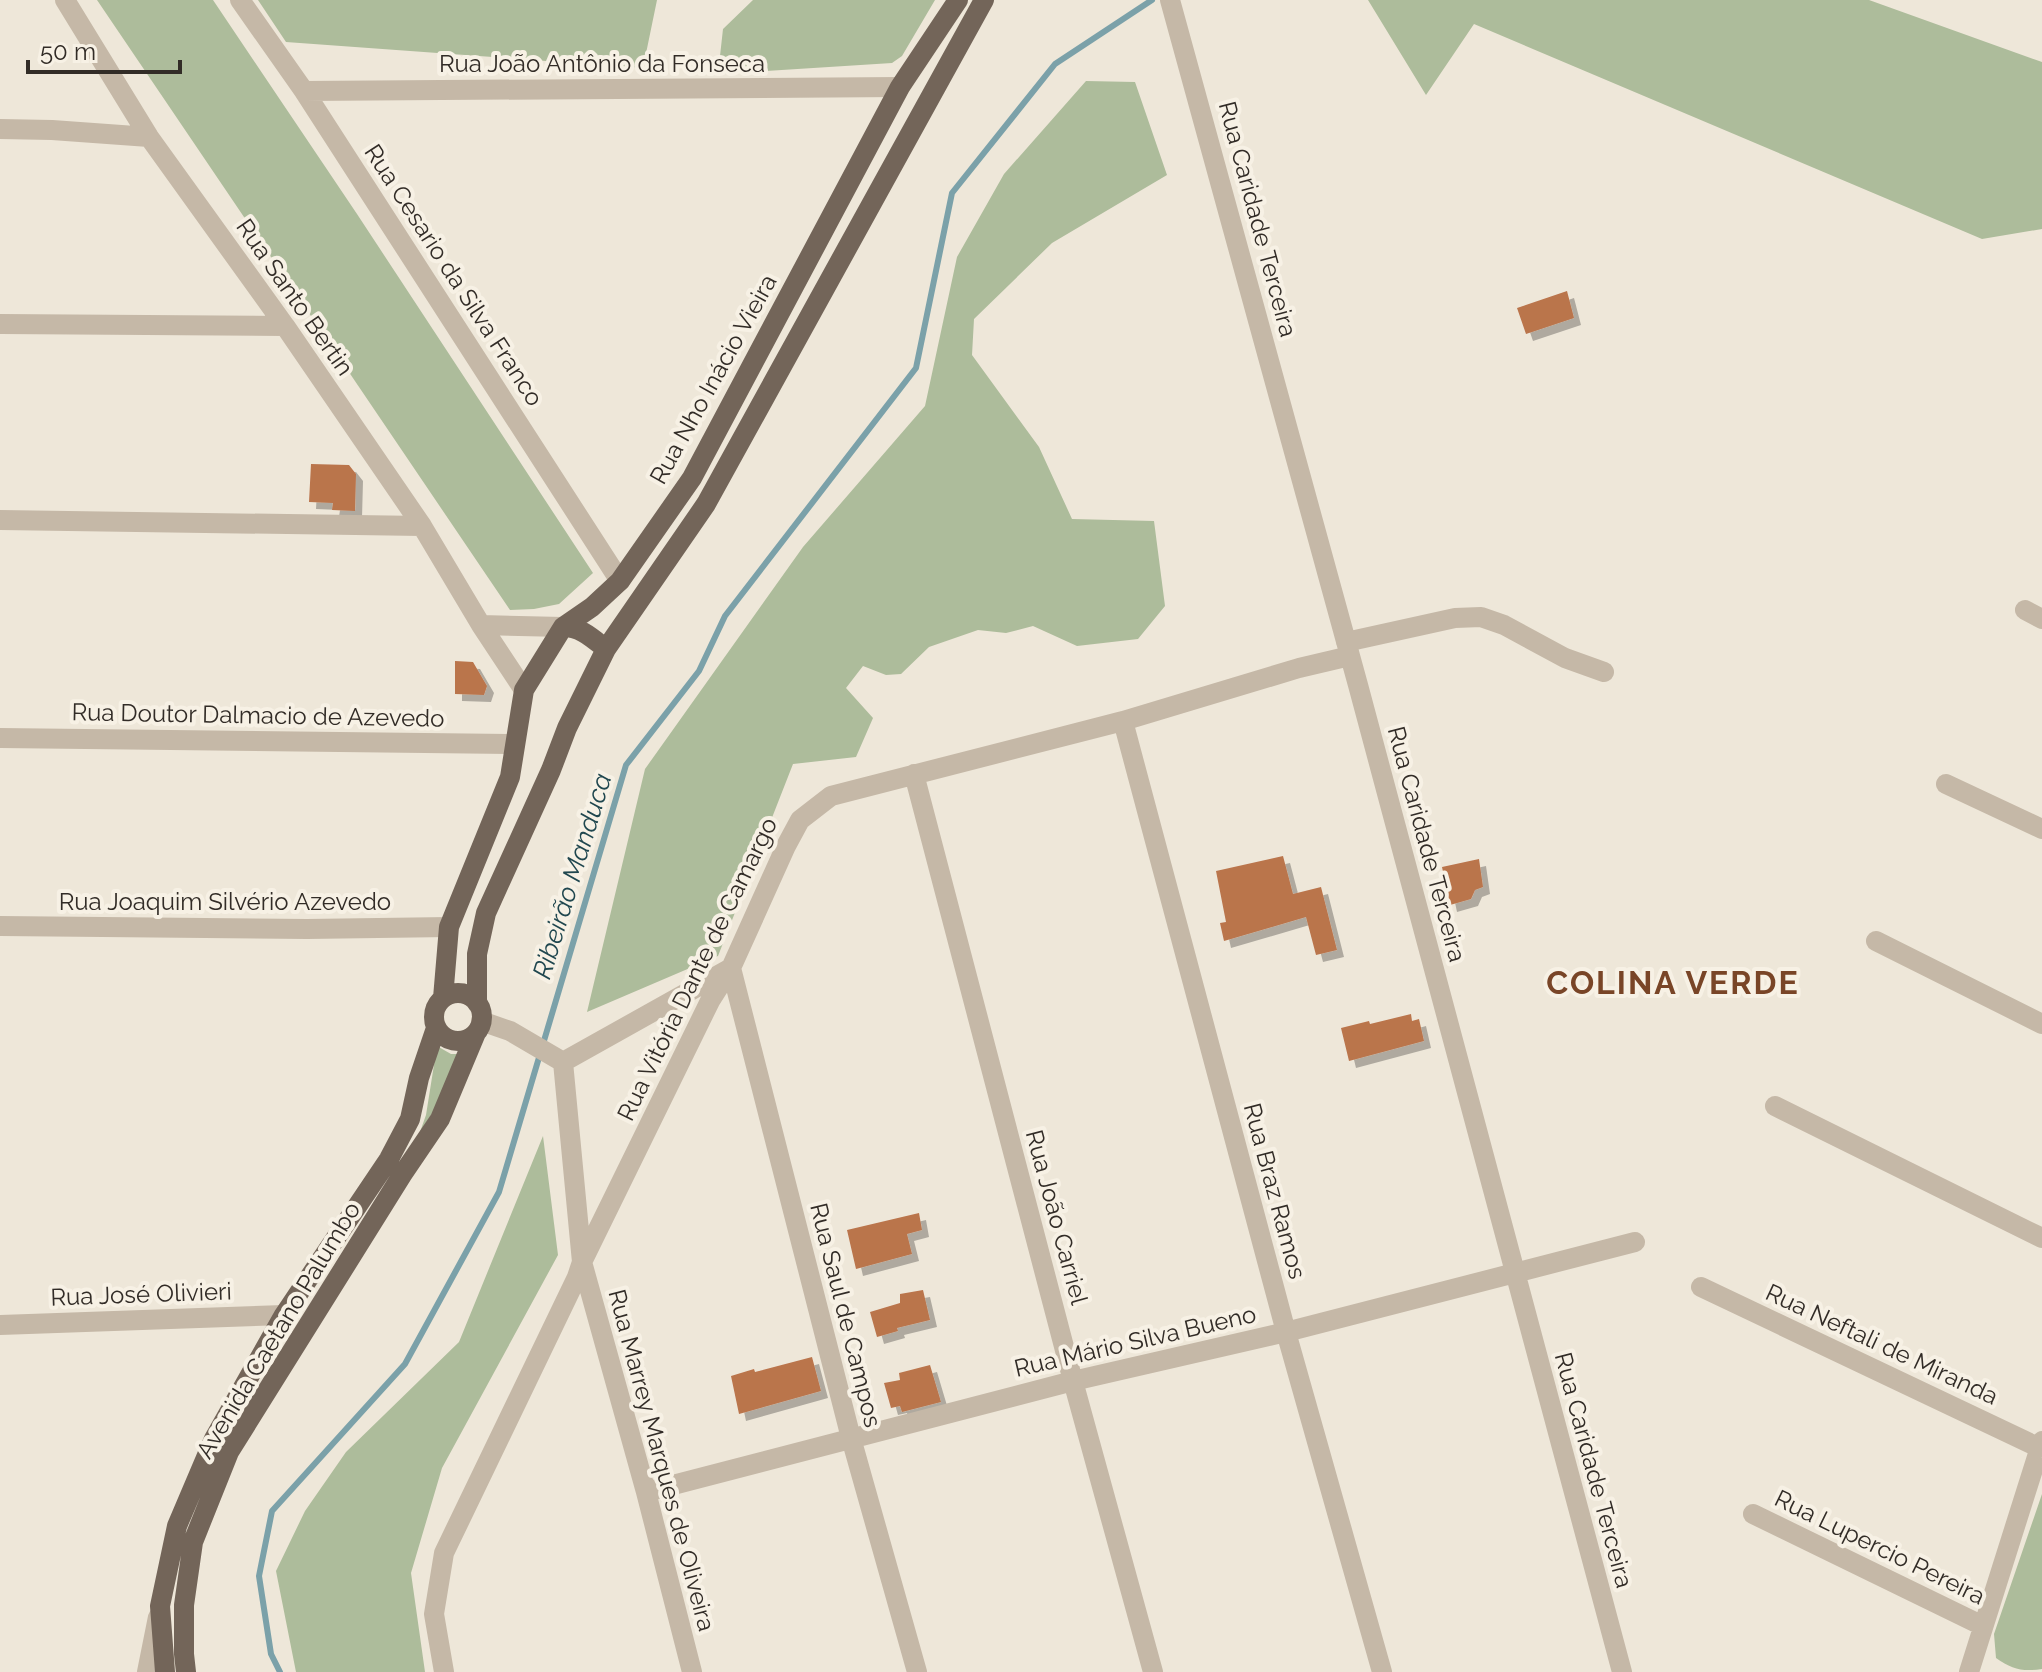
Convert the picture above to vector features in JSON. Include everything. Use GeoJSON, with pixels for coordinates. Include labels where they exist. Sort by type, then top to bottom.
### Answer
{"type":"FeatureCollection","features":[{"type":"Feature","properties":{"kind":"main road","name":"Rua Nho Inácio Vieira"},"geometry":{"type":"LineString","coordinates":[[443,998],[449,927],[510,777],[524,690],[563,627],[592,607],[620,581],[692,478],[900,87],[958,0]]}},
{"type":"Feature","properties":{"kind":"main road"},"geometry":{"type":"LineString","coordinates":[[478,1019],[465,994],[450,994],[434,1010],[436,1028],[446,1038],[454,1041],[469,1039],[478,1019],[477,954],[486,913],[567,728],[606,649],[706,504],[984,0]]}},
{"type":"Feature","properties":{"kind":"main road"},"geometry":{"type":"LineString","coordinates":[[563,627],[574,627],[588,634],[606,649]]}},
{"type":"Feature","properties":{"kind":"main road","name":"Avenida Caetano Palumbo"},"geometry":{"type":"LineString","coordinates":[[186,1672],[184,1605],[193,1542],[229,1452],[440,1119],[478,1019]]}},
{"type":"Feature","properties":{"kind":"main road","name":"Avenida Caetano Palumbo"},"geometry":{"type":"LineString","coordinates":[[165,1672],[160,1606],[177,1526],[214,1439],[284,1315],[389,1159],[410,1119],[419,1078],[436,1028]]}},
{"type":"Feature","properties":{"kind":"street","name":"Rua Santo Bertin"},"geometry":{"type":"LineString","coordinates":[[65,0],[149,137],[285,326],[422,526],[524,690]]}},
{"type":"Feature","properties":{"kind":"street","name":"Rua Cesario da Silva Franco"},"geometry":{"type":"LineString","coordinates":[[240,0],[304,91],[620,581]]}},
{"type":"Feature","properties":{"kind":"street","name":"Rua Caridade Terceira"},"geometry":{"type":"LineString","coordinates":[[1170,0],[1348,649],[1622,1672]]}},
{"type":"Feature","properties":{"kind":"street","name":"Rua João Antônio da Fonseca"},"geometry":{"type":"LineString","coordinates":[[304,91],[900,87]]}},
{"type":"Feature","properties":{"kind":"street"},"geometry":{"type":"LineString","coordinates":[[0,129],[149,137]]}},
{"type":"Feature","properties":{"kind":"street"},"geometry":{"type":"LineString","coordinates":[[0,324],[285,326]]}},
{"type":"Feature","properties":{"kind":"street"},"geometry":{"type":"LineString","coordinates":[[0,520],[422,526]]}},
{"type":"Feature","properties":{"kind":"street","name":"Rua Vitória Dante de Camargo"},"geometry":{"type":"LineString","coordinates":[[444,1672],[434,1614],[444,1553],[582,1262],[710,1001],[731,968],[800,820],[831,796],[1123,721],[1455,618],[1481,617],[1504,625],[1565,658],[1604,672]]}},
{"type":"Feature","properties":{"kind":"street"},"geometry":{"type":"LineString","coordinates":[[481,625],[563,627]]}},
{"type":"Feature","properties":{"kind":"street","name":"Rua Braz Ramos"},"geometry":{"type":"LineString","coordinates":[[1123,721],[1286,1332],[1382,1672]]}},
{"type":"Feature","properties":{"kind":"street","name":"Rua Doutor Dalmacio de Azevedo"},"geometry":{"type":"LineString","coordinates":[[0,738],[515,744]]}},
{"type":"Feature","properties":{"kind":"street","name":"Rua João Carriel"},"geometry":{"type":"LineString","coordinates":[[914,774],[1073,1381],[1153,1672]]}},
{"type":"Feature","properties":{"kind":"street"},"geometry":{"type":"LineString","coordinates":[[1946,784],[2042,829]]}},
{"type":"Feature","properties":{"kind":"street","name":"Rua Joaquim Silvério Azevedo"},"geometry":{"type":"LineString","coordinates":[[0,926],[449,927]]}},
{"type":"Feature","properties":{"kind":"street"},"geometry":{"type":"LineString","coordinates":[[1876,941],[2042,1024]]}},
{"type":"Feature","properties":{"kind":"street"},"geometry":{"type":"LineString","coordinates":[[478,1019],[510,1031],[556,1059],[731,968]]}},
{"type":"Feature","properties":{"kind":"street","name":"Rua Saul de Campos"},"geometry":{"type":"LineString","coordinates":[[731,968],[851,1438],[917,1672]]}},
{"type":"Feature","properties":{"kind":"street","name":"Rua Marrey Marques de Oliveira"},"geometry":{"type":"LineString","coordinates":[[556,1059],[582,1262],[692,1672]]}},
{"type":"Feature","properties":{"kind":"street"},"geometry":{"type":"LineString","coordinates":[[1775,1106],[2042,1238]]}},
{"type":"Feature","properties":{"kind":"street","name":"Rua Mário Silva Bueno"},"geometry":{"type":"LineString","coordinates":[[646,1492],[1073,1381],[1286,1332],[1635,1242]]}},
{"type":"Feature","properties":{"kind":"street","name":"Rua Neftali de Miranda"},"geometry":{"type":"LineString","coordinates":[[1701,1287],[2041,1445]]}},
{"type":"Feature","properties":{"kind":"street","name":"Rua José Olivieri"},"geometry":{"type":"LineString","coordinates":[[0,1325],[284,1315]]}},
{"type":"Feature","properties":{"kind":"street"},"geometry":{"type":"LineString","coordinates":[[1969,1672],[2041,1445]]}},
{"type":"Feature","properties":{"kind":"street","name":"Rua Lupercio Pereira"},"geometry":{"type":"LineString","coordinates":[[1753,1514],[1983,1626]]}},
{"type":"Feature","properties":{"kind":"street"},"geometry":{"type":"LineString","coordinates":[[147,1672],[160,1606]]}},
{"type":"Feature","properties":{"kind":"green space"},"geometry":{"type":"Polygon","coordinates":[[[97,0],[213,0],[593,573],[559,604],[510,610],[97,0]]]}},
{"type":"Feature","properties":{"kind":"green space"},"geometry":{"type":"Polygon","coordinates":[[[258,0],[657,0],[643,68],[286,42],[258,0]]]}},
{"type":"Feature","properties":{"kind":"green space"},"geometry":{"type":"Polygon","coordinates":[[[753,0],[935,0],[902,56],[892,63],[718,74],[723,29],[753,0]]]}},
{"type":"Feature","properties":{"kind":"green space"},"geometry":{"type":"Polygon","coordinates":[[[1368,0],[1869,0],[2042,62],[2042,229],[1982,239],[1474,24],[1426,95],[1368,0]]]}},
{"type":"Feature","properties":{"kind":"green space"},"geometry":{"type":"Polygon","coordinates":[[[1086,81],[1135,82],[1167,175],[1052,243],[974,319],[972,355],[1039,447],[1072,519],[1154,521],[1165,606],[1138,639],[1077,646],[1033,626],[1006,633],[978,630],[929,647],[901,674],[886,675],[863,666],[846,688],[873,718],[856,757],[793,764],[718,956],[587,1012],[645,769],[803,547],[925,406],[957,257],[1004,174],[1086,81]]]}},
{"type":"Feature","properties":{"kind":"green space"},"geometry":{"type":"Polygon","coordinates":[[[437,1046],[451,1054],[459,1054],[435,1109],[420,1132],[426,1115],[437,1046]]]}},
{"type":"Feature","properties":{"kind":"green space"},"geometry":{"type":"Polygon","coordinates":[[[543,1136],[558,1255],[442,1468],[411,1573],[425,1672],[296,1672],[276,1571],[305,1511],[346,1452],[459,1342],[543,1136]]]}},
{"type":"Feature","properties":{"kind":"green space"},"geometry":{"type":"Polygon","coordinates":[[[2042,1494],[2042,1669],[2023,1670],[1996,1658],[1994,1634],[2042,1494]]]}},
{"type":"Feature","properties":{"kind":"building"},"geometry":{"type":"Polygon","coordinates":[[[1567,291],[1574,318],[1526,334],[1517,308],[1567,291]]]}},
{"type":"Feature","properties":{"kind":"building"},"geometry":{"type":"Polygon","coordinates":[[[311,464],[349,465],[356,474],[355,511],[332,510],[333,503],[309,502],[311,464]]]}},
{"type":"Feature","properties":{"kind":"building"},"geometry":{"type":"Polygon","coordinates":[[[455,661],[473,662],[487,686],[484,695],[455,694],[455,661]]]}},
{"type":"Feature","properties":{"kind":"building"},"geometry":{"type":"Polygon","coordinates":[[[1283,856],[1293,894],[1321,887],[1337,950],[1316,955],[1306,917],[1224,941],[1220,923],[1226,922],[1216,871],[1283,856]]]}},
{"type":"Feature","properties":{"kind":"building"},"geometry":{"type":"Polygon","coordinates":[[[1479,859],[1483,887],[1475,890],[1471,899],[1450,905],[1442,867],[1479,859]]]}},
{"type":"Feature","properties":{"kind":"building"},"geometry":{"type":"Polygon","coordinates":[[[1411,1014],[1412,1021],[1419,1019],[1424,1041],[1349,1061],[1341,1028],[1411,1014]]]}},
{"type":"Feature","properties":{"kind":"building"},"geometry":{"type":"Polygon","coordinates":[[[919,1213],[922,1230],[907,1234],[912,1254],[856,1269],[847,1230],[919,1213]]]}},
{"type":"Feature","properties":{"kind":"building"},"geometry":{"type":"Polygon","coordinates":[[[923,1290],[930,1320],[897,1328],[898,1331],[877,1337],[870,1312],[900,1303],[900,1294],[923,1290]]]}},
{"type":"Feature","properties":{"kind":"building"},"geometry":{"type":"Polygon","coordinates":[[[812,1357],[821,1391],[739,1414],[731,1376],[812,1357]]]}},
{"type":"Feature","properties":{"kind":"building"},"geometry":{"type":"Polygon","coordinates":[[[930,1365],[941,1402],[902,1412],[900,1406],[891,1408],[884,1383],[900,1380],[899,1373],[930,1365]]]}},
{"type":"Feature","properties":{"kind":"waterway","name":"Ribeirão Manduca"},"geometry":{"type":"LineString","coordinates":[[280,1672],[271,1654],[259,1576],[272,1511],[405,1364],[499,1192],[626,765],[699,671],[725,616],[916,368],[952,193],[1055,64],[1152,0]]}},
{"type":"Feature","properties":{"kind":"district","name":"COLINA VERDE"},"geometry":{"type":"Point","coordinates":[1673,982]}}]}
